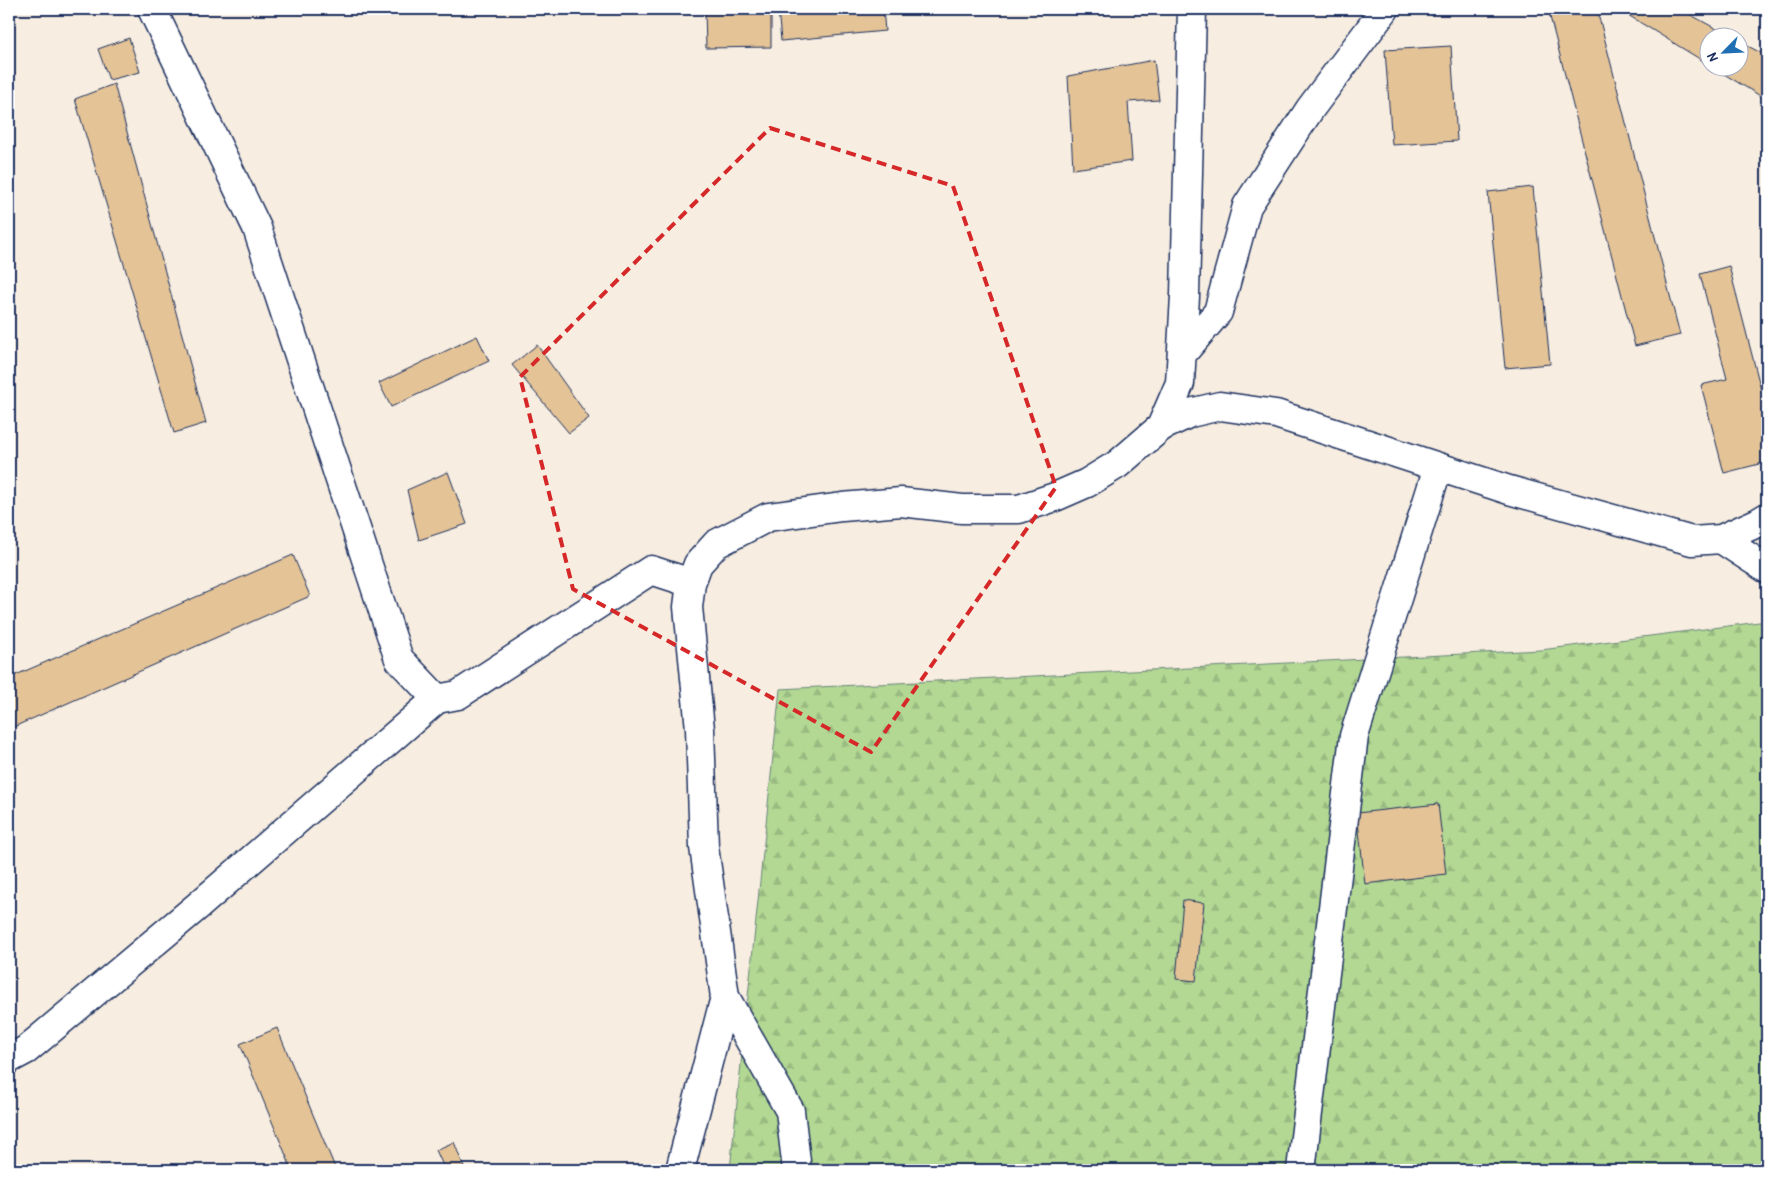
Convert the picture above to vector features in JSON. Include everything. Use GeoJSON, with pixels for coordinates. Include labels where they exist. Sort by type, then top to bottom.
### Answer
{"type":"FeatureCollection","features":[{"type":"Feature","properties":{"kind":"street"},"geometry":{"type":"LineString","coordinates":[[152,9],[257,228],[399,659],[437,699]]}},
{"type":"Feature","properties":{"kind":"street"},"geometry":{"type":"LineString","coordinates":[[1161,427],[1180,383],[1186,296],[1192,9]]}},
{"type":"Feature","properties":{"kind":"street"},"geometry":{"type":"LineString","coordinates":[[1182,354],[1218,312],[1248,206],[1310,109],[1386,9]]}},
{"type":"Feature","properties":{"kind":"street"},"geometry":{"type":"LineString","coordinates":[[797,1170],[790,1111],[725,997],[704,847],[700,729],[688,607],[691,583],[698,564],[716,544],[768,517],[842,507],[900,502],[962,509],[1019,509],[1055,497],[1087,483],[1118,464],[1161,427],[1190,412],[1220,406],[1276,414],[1509,490],[1692,541],[1721,539],[1758,523],[1767,517]]}},
{"type":"Feature","properties":{"kind":"street"},"geometry":{"type":"LineString","coordinates":[[1301,1170],[1354,736],[1438,467]]}},
{"type":"Feature","properties":{"kind":"street"},"geometry":{"type":"LineString","coordinates":[[1721,539],[1767,569]]}},
{"type":"Feature","properties":{"kind":"street"},"geometry":{"type":"LineString","coordinates":[[9,1059],[26,1050],[177,924],[437,699],[458,695],[651,570],[691,583]]}},
{"type":"Feature","properties":{"kind":"street"},"geometry":{"type":"LineString","coordinates":[[680,1170],[725,997]]}},
{"type":"Feature","properties":{"kind":"highlighted area"},"geometry":{"type":"Polygon","coordinates":[[[770,128],[953,186],[1056,487],[871,752],[573,589],[520,377],[770,128]]]}},
{"type":"Feature","properties":{"kind":"green space"},"geometry":{"type":"Polygon","coordinates":[[[1767,621],[1767,1170],[730,1170],[780,689],[1541,650],[1767,621]]]}},
{"type":"Feature","properties":{"kind":"building"},"geometry":{"type":"Polygon","coordinates":[[[705,9],[771,9],[771,47],[706,48],[705,9]]]}},
{"type":"Feature","properties":{"kind":"building"},"geometry":{"type":"Polygon","coordinates":[[[778,9],[883,9],[885,31],[781,41],[778,9]]]}},
{"type":"Feature","properties":{"kind":"building"},"geometry":{"type":"Polygon","coordinates":[[[1548,9],[1597,9],[1680,335],[1635,346],[1548,9]]]}},
{"type":"Feature","properties":{"kind":"building"},"geometry":{"type":"Polygon","coordinates":[[[1630,9],[1680,9],[1715,28],[1698,28],[1698,58],[1628,15],[1630,9]]]}},
{"type":"Feature","properties":{"kind":"building"},"geometry":{"type":"Polygon","coordinates":[[[129,38],[140,72],[109,80],[98,49],[129,38]]]}},
{"type":"Feature","properties":{"kind":"building"},"geometry":{"type":"Polygon","coordinates":[[[1451,46],[1457,141],[1392,145],[1385,50],[1451,46]]]}},
{"type":"Feature","properties":{"kind":"building"},"geometry":{"type":"Polygon","coordinates":[[[1748,46],[1767,56],[1767,100],[1731,78],[1748,78],[1748,46]]]}},
{"type":"Feature","properties":{"kind":"building"},"geometry":{"type":"Polygon","coordinates":[[[1154,60],[1159,100],[1128,102],[1132,161],[1073,169],[1068,76],[1154,60]]]}},
{"type":"Feature","properties":{"kind":"building"},"geometry":{"type":"Polygon","coordinates":[[[114,84],[206,423],[174,433],[75,99],[114,84]]]}},
{"type":"Feature","properties":{"kind":"building"},"geometry":{"type":"Polygon","coordinates":[[[1533,187],[1550,364],[1505,368],[1488,192],[1533,187]]]}},
{"type":"Feature","properties":{"kind":"building"},"geometry":{"type":"Polygon","coordinates":[[[1729,266],[1767,413],[1767,462],[1724,473],[1701,385],[1727,379],[1700,274],[1729,266]]]}},
{"type":"Feature","properties":{"kind":"building"},"geometry":{"type":"Polygon","coordinates":[[[477,336],[489,361],[391,407],[379,383],[477,336]]]}},
{"type":"Feature","properties":{"kind":"building"},"geometry":{"type":"Polygon","coordinates":[[[537,345],[589,418],[569,433],[512,365],[537,345]]]}},
{"type":"Feature","properties":{"kind":"building"},"geometry":{"type":"Polygon","coordinates":[[[448,472],[467,524],[419,540],[407,490],[448,472]]]}},
{"type":"Feature","properties":{"kind":"building"},"geometry":{"type":"Polygon","coordinates":[[[293,555],[310,596],[9,729],[9,678],[293,555]]]}},
{"type":"Feature","properties":{"kind":"building"},"geometry":{"type":"Polygon","coordinates":[[[1438,804],[1446,874],[1365,884],[1357,813],[1438,804]]]}},
{"type":"Feature","properties":{"kind":"building"},"geometry":{"type":"Polygon","coordinates":[[[1183,900],[1204,903],[1196,981],[1176,979],[1183,900]]]}},
{"type":"Feature","properties":{"kind":"building"},"geometry":{"type":"Polygon","coordinates":[[[277,1028],[336,1170],[292,1170],[240,1044],[277,1028]]]}},
{"type":"Feature","properties":{"kind":"building"},"geometry":{"type":"Polygon","coordinates":[[[454,1142],[465,1170],[445,1170],[436,1150],[454,1142]]]}}]}
